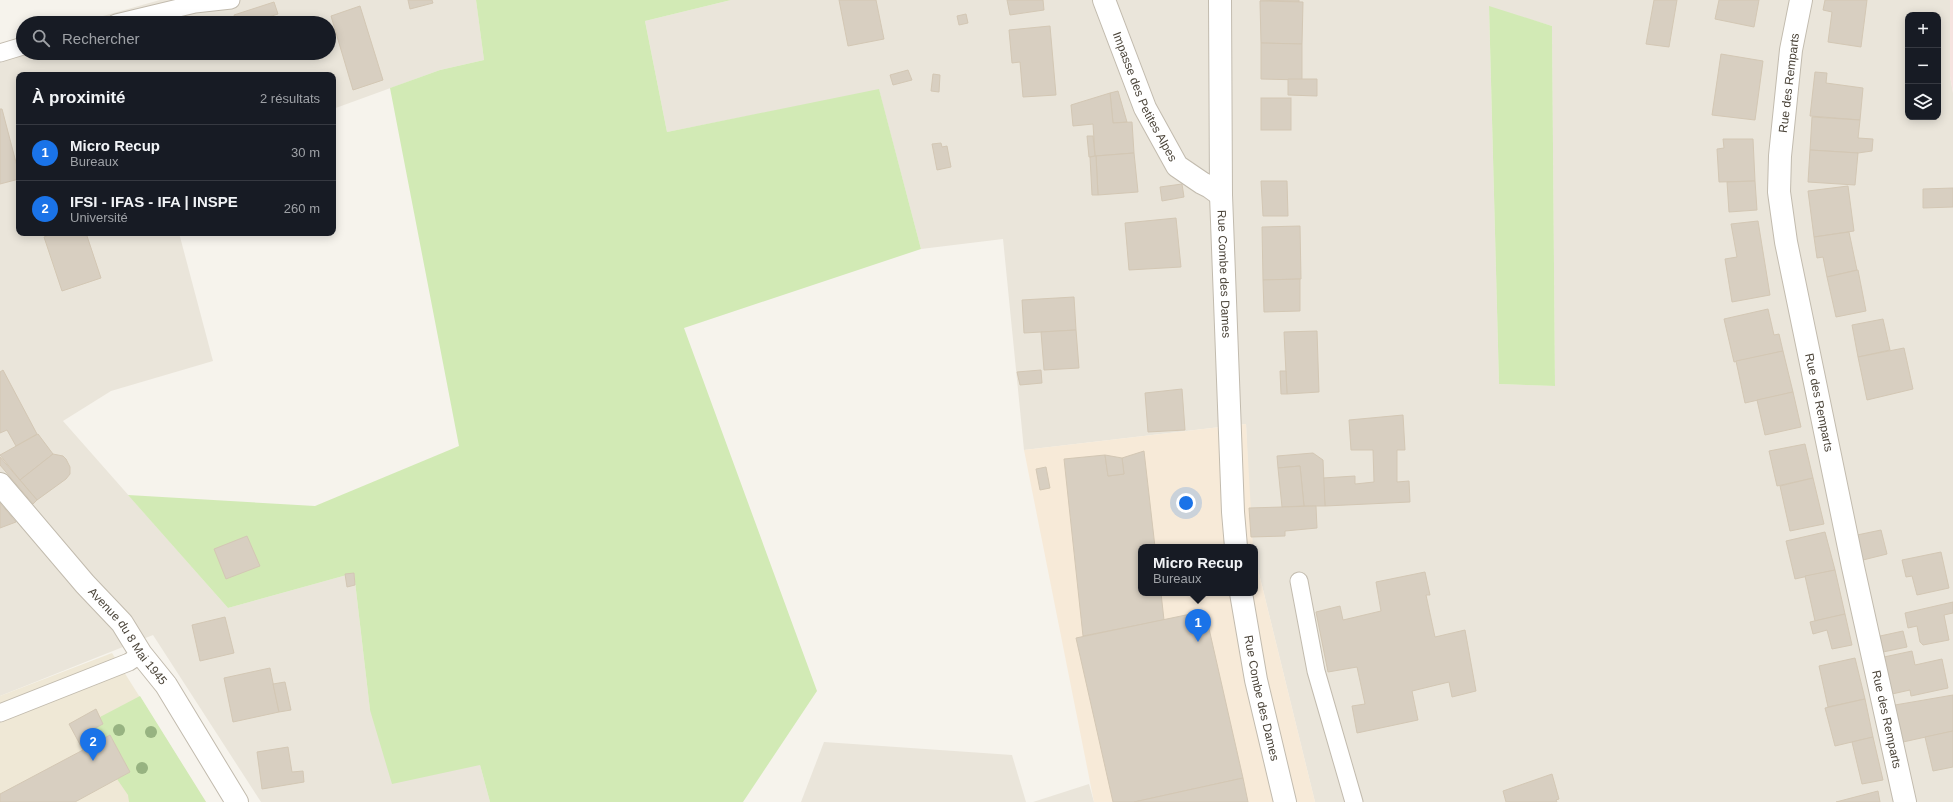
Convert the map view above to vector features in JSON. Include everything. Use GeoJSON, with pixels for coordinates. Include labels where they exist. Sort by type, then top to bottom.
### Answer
{"type":"FeatureCollection","features":[{"type":"Feature","properties":{"kind":"street","name":"Impasse des Petites Alpes"},"geometry":{"type":"LineString","coordinates":[[1104,0],[1145,108],[1177,166],[1202,183],[1210,186],[1221,195]]}},
{"type":"Feature","properties":{"kind":"street","name":"Rue Combe des Dames"},"geometry":{"type":"LineString","coordinates":[[1220,0],[1221,195],[1233,512],[1236,544]]}},
{"type":"Feature","properties":{"kind":"street","name":"Rue des Remparts"},"geometry":{"type":"LineString","coordinates":[[1801,0],[1791,50],[1780,156],[1780,192],[1786,242],[1856,582],[1905,802]]}},
{"type":"Feature","properties":{"kind":"street","name":"Avenue du 8 Mai 1945"},"geometry":{"type":"LineString","coordinates":[[0,484],[26,512],[85,584],[122,623],[142,654],[166,685],[237,802]]}},
{"type":"Feature","properties":{"kind":"street","name":"Rue Combe des Dames"},"geometry":{"type":"LineString","coordinates":[[1242,596],[1256,680],[1285,802]]}},
{"type":"Feature","properties":{"kind":"lane"},"geometry":{"type":"LineString","coordinates":[[145,16],[195,4],[231,0]]}},
{"type":"Feature","properties":{"kind":"lane"},"geometry":{"type":"LineString","coordinates":[[0,53],[16,48]]}},
{"type":"Feature","properties":{"kind":"lane"},"geometry":{"type":"LineString","coordinates":[[1299,581],[1316,671],[1354,802]]}},
{"type":"Feature","properties":{"kind":"lane"},"geometry":{"type":"LineString","coordinates":[[0,713],[129,662],[142,654]]}},
{"type":"Feature","properties":{"kind":"shaded area"},"geometry":{"type":"Polygon","coordinates":[[[160,0],[476,0],[484,60],[440,70],[336,108],[336,72],[16,72],[16,236],[180,236],[213,361],[111,391],[63,421],[228,608],[354,573],[370,710],[480,765],[490,802],[261,802],[153,635],[0,696],[0,45],[16,51],[16,60],[336,60],[336,16],[103,16],[160,0]]]}},
{"type":"Feature","properties":{"kind":"shaded area"},"geometry":{"type":"Polygon","coordinates":[[[731,0],[1950,0],[1950,76],[1953,93],[1953,802],[1315,802],[1258,569],[1258,544],[1252,544],[1251,541],[1246,424],[1024,450],[1003,239],[921,249],[879,90],[667,132],[645,21],[731,0]],[[1489,7],[1499,384],[1555,386],[1552,26],[1489,7]]]}},
{"type":"Feature","properties":{"kind":"shaded area"},"geometry":{"type":"Polygon","coordinates":[[[1950,0],[1953,0],[1953,93],[1950,76],[1950,0]]]}},
{"type":"Feature","properties":{"kind":"shaded area"},"geometry":{"type":"Polygon","coordinates":[[[1246,424],[1253,544],[1138,544],[1138,596],[1258,596],[1258,569],[1315,802],[1094,802],[1024,450],[1246,424]]]}},
{"type":"Feature","properties":{"kind":"shaded area"},"geometry":{"type":"Polygon","coordinates":[[[112,653],[206,802],[0,802],[0,696],[112,653]]]}},
{"type":"Feature","properties":{"kind":"shaded area"},"geometry":{"type":"Polygon","coordinates":[[[824,742],[1012,755],[1026,802],[801,802],[824,742]]]}},
{"type":"Feature","properties":{"kind":"shaded area"},"geometry":{"type":"Polygon","coordinates":[[[1089,784],[1094,802],[1033,802],[1089,784]]]}},
{"type":"Feature","properties":{"kind":"green space"},"geometry":{"type":"Polygon","coordinates":[[[476,0],[731,0],[645,21],[667,132],[879,89],[921,249],[684,328],[817,691],[743,802],[490,802],[480,765],[392,784],[370,710],[354,573],[228,608],[128,495],[315,506],[459,446],[390,88],[440,70],[484,60],[476,0]]]}},
{"type":"Feature","properties":{"kind":"green space"},"geometry":{"type":"Polygon","coordinates":[[[1489,6],[1552,26],[1555,386],[1499,384],[1489,6]]]}},
{"type":"Feature","properties":{"kind":"green space"},"geometry":{"type":"Polygon","coordinates":[[[140,696],[206,802],[129,802],[128,795],[117,779],[130,772],[110,735],[96,743],[89,731],[103,724],[100,717],[140,696]]]}},
{"type":"Feature","properties":{"kind":"building"},"geometry":{"type":"Polygon","coordinates":[[[408,0],[432,0],[433,3],[410,9],[408,0]]]}},
{"type":"Feature","properties":{"kind":"building"},"geometry":{"type":"Polygon","coordinates":[[[839,0],[876,0],[884,39],[848,46],[839,0]]]}},
{"type":"Feature","properties":{"kind":"building"},"geometry":{"type":"Polygon","coordinates":[[[1007,0],[1043,0],[1044,10],[1010,15],[1007,0]]]}},
{"type":"Feature","properties":{"kind":"building"},"geometry":{"type":"Polygon","coordinates":[[[1260,0],[1299,0],[1299,2],[1260,0]]]}},
{"type":"Feature","properties":{"kind":"building"},"geometry":{"type":"Polygon","coordinates":[[[1654,0],[1677,0],[1669,47],[1646,44],[1654,0]]]}},
{"type":"Feature","properties":{"kind":"building"},"geometry":{"type":"Polygon","coordinates":[[[1719,0],[1759,0],[1754,27],[1715,19],[1719,0]]]}},
{"type":"Feature","properties":{"kind":"building"},"geometry":{"type":"Polygon","coordinates":[[[1825,0],[1867,0],[1861,47],[1828,42],[1832,12],[1823,10],[1825,0]]]}},
{"type":"Feature","properties":{"kind":"building"},"geometry":{"type":"Polygon","coordinates":[[[1260,1],[1303,2],[1302,44],[1261,43],[1260,1]]]}},
{"type":"Feature","properties":{"kind":"building"},"geometry":{"type":"Polygon","coordinates":[[[274,2],[278,14],[272,16],[234,15],[274,2]]]}},
{"type":"Feature","properties":{"kind":"building"},"geometry":{"type":"Polygon","coordinates":[[[360,6],[383,80],[353,90],[336,33],[336,16],[331,16],[360,6]]]}},
{"type":"Feature","properties":{"kind":"building"},"geometry":{"type":"Polygon","coordinates":[[[966,14],[968,23],[959,25],[957,16],[966,14]]]}},
{"type":"Feature","properties":{"kind":"building"},"geometry":{"type":"Polygon","coordinates":[[[1050,26],[1056,95],[1023,97],[1020,62],[1012,63],[1009,30],[1050,26]]]}},
{"type":"Feature","properties":{"kind":"building"},"geometry":{"type":"Polygon","coordinates":[[[1261,43],[1302,44],[1302,80],[1261,79],[1261,43]]]}},
{"type":"Feature","properties":{"kind":"building"},"geometry":{"type":"Polygon","coordinates":[[[1721,54],[1763,61],[1755,120],[1712,115],[1721,54]]]}},
{"type":"Feature","properties":{"kind":"building"},"geometry":{"type":"Polygon","coordinates":[[[908,70],[912,80],[893,85],[890,75],[908,70]]]}},
{"type":"Feature","properties":{"kind":"building"},"geometry":{"type":"Polygon","coordinates":[[[1815,72],[1827,73],[1826,83],[1863,88],[1860,120],[1810,116],[1815,72]]]}},
{"type":"Feature","properties":{"kind":"building"},"geometry":{"type":"Polygon","coordinates":[[[933,74],[940,75],[939,92],[931,91],[933,74]]]}},
{"type":"Feature","properties":{"kind":"building"},"geometry":{"type":"Polygon","coordinates":[[[1288,79],[1317,79],[1317,96],[1288,95],[1288,79]]]}},
{"type":"Feature","properties":{"kind":"building"},"geometry":{"type":"Polygon","coordinates":[[[1118,91],[1127,122],[1113,123],[1110,93],[1118,91]]]}},
{"type":"Feature","properties":{"kind":"building"},"geometry":{"type":"Polygon","coordinates":[[[1110,93],[1113,123],[1132,122],[1134,153],[1095,156],[1093,124],[1073,126],[1071,105],[1110,93]]]}},
{"type":"Feature","properties":{"kind":"building"},"geometry":{"type":"Polygon","coordinates":[[[1261,98],[1291,98],[1291,130],[1261,130],[1261,98]]]}},
{"type":"Feature","properties":{"kind":"building"},"geometry":{"type":"Polygon","coordinates":[[[0,109],[2,109],[16,163],[16,180],[0,184],[0,109]]]}},
{"type":"Feature","properties":{"kind":"building"},"geometry":{"type":"Polygon","coordinates":[[[1812,117],[1860,120],[1858,138],[1873,139],[1872,151],[1858,153],[1810,150],[1812,117]]]}},
{"type":"Feature","properties":{"kind":"building"},"geometry":{"type":"Polygon","coordinates":[[[1087,136],[1093,136],[1095,156],[1089,157],[1087,136]]]}},
{"type":"Feature","properties":{"kind":"building"},"geometry":{"type":"Polygon","coordinates":[[[1723,139],[1753,139],[1755,181],[1719,182],[1717,149],[1724,148],[1723,139]]]}},
{"type":"Feature","properties":{"kind":"building"},"geometry":{"type":"Polygon","coordinates":[[[941,143],[942,147],[947,146],[951,167],[937,170],[932,144],[941,143]]]}},
{"type":"Feature","properties":{"kind":"building"},"geometry":{"type":"Polygon","coordinates":[[[1810,150],[1858,153],[1855,185],[1808,182],[1810,150]]]}},
{"type":"Feature","properties":{"kind":"building"},"geometry":{"type":"Polygon","coordinates":[[[1134,153],[1138,192],[1098,195],[1096,156],[1134,153]]]}},
{"type":"Feature","properties":{"kind":"building"},"geometry":{"type":"Polygon","coordinates":[[[1096,156],[1098,195],[1092,195],[1090,157],[1096,156]]]}},
{"type":"Feature","properties":{"kind":"building"},"geometry":{"type":"Polygon","coordinates":[[[1261,181],[1287,181],[1288,216],[1263,216],[1261,181]]]}},
{"type":"Feature","properties":{"kind":"building"},"geometry":{"type":"Polygon","coordinates":[[[1755,181],[1757,210],[1729,212],[1727,182],[1755,181]]]}},
{"type":"Feature","properties":{"kind":"building"},"geometry":{"type":"Polygon","coordinates":[[[1182,184],[1184,197],[1162,201],[1160,187],[1182,184]]]}},
{"type":"Feature","properties":{"kind":"building"},"geometry":{"type":"Polygon","coordinates":[[[1848,186],[1854,231],[1814,237],[1808,191],[1848,186]]]}},
{"type":"Feature","properties":{"kind":"building"},"geometry":{"type":"Polygon","coordinates":[[[1953,188],[1953,207],[1923,208],[1923,189],[1953,188]]]}},
{"type":"Feature","properties":{"kind":"building"},"geometry":{"type":"Polygon","coordinates":[[[1176,218],[1181,267],[1129,270],[1125,223],[1176,218]]]}},
{"type":"Feature","properties":{"kind":"building"},"geometry":{"type":"Polygon","coordinates":[[[1758,221],[1770,295],[1732,302],[1725,259],[1737,257],[1731,224],[1758,221]]]}},
{"type":"Feature","properties":{"kind":"building"},"geometry":{"type":"Polygon","coordinates":[[[1300,226],[1301,279],[1263,280],[1262,227],[1300,226]]]}},
{"type":"Feature","properties":{"kind":"building"},"geometry":{"type":"Polygon","coordinates":[[[1849,232],[1857,270],[1827,277],[1823,257],[1817,258],[1814,237],[1849,232]]]}},
{"type":"Feature","properties":{"kind":"building"},"geometry":{"type":"Polygon","coordinates":[[[87,236],[101,278],[62,291],[44,237],[87,236]]]}},
{"type":"Feature","properties":{"kind":"building"},"geometry":{"type":"Polygon","coordinates":[[[1858,270],[1866,311],[1836,317],[1827,277],[1858,270]]]}},
{"type":"Feature","properties":{"kind":"building"},"geometry":{"type":"Polygon","coordinates":[[[1300,279],[1300,311],[1264,312],[1263,280],[1300,279]]]}},
{"type":"Feature","properties":{"kind":"building"},"geometry":{"type":"Polygon","coordinates":[[[1074,297],[1076,330],[1024,333],[1022,300],[1074,297]]]}},
{"type":"Feature","properties":{"kind":"building"},"geometry":{"type":"Polygon","coordinates":[[[1768,309],[1774,335],[1779,334],[1783,351],[1734,362],[1724,319],[1768,309]]]}},
{"type":"Feature","properties":{"kind":"building"},"geometry":{"type":"Polygon","coordinates":[[[1883,319],[1890,350],[1858,357],[1852,325],[1883,319]]]}},
{"type":"Feature","properties":{"kind":"building"},"geometry":{"type":"Polygon","coordinates":[[[1076,330],[1079,368],[1044,370],[1041,332],[1076,330]]]}},
{"type":"Feature","properties":{"kind":"building"},"geometry":{"type":"Polygon","coordinates":[[[1317,331],[1319,392],[1287,394],[1284,332],[1317,331]]]}},
{"type":"Feature","properties":{"kind":"building"},"geometry":{"type":"Polygon","coordinates":[[[1904,348],[1913,389],[1867,400],[1858,357],[1904,348]]]}},
{"type":"Feature","properties":{"kind":"building"},"geometry":{"type":"Polygon","coordinates":[[[1783,351],[1793,392],[1745,403],[1736,361],[1783,351]]]}},
{"type":"Feature","properties":{"kind":"building"},"geometry":{"type":"Polygon","coordinates":[[[3,370],[37,434],[16,446],[7,430],[0,433],[0,372],[3,370]]]}},
{"type":"Feature","properties":{"kind":"building"},"geometry":{"type":"Polygon","coordinates":[[[1041,370],[1042,383],[1020,385],[1017,372],[1041,370]]]}},
{"type":"Feature","properties":{"kind":"building"},"geometry":{"type":"Polygon","coordinates":[[[1280,371],[1286,371],[1287,394],[1281,394],[1280,371]]]}},
{"type":"Feature","properties":{"kind":"building"},"geometry":{"type":"Polygon","coordinates":[[[1182,389],[1185,430],[1148,432],[1145,393],[1182,389]]]}},
{"type":"Feature","properties":{"kind":"building"},"geometry":{"type":"Polygon","coordinates":[[[1793,392],[1801,427],[1765,435],[1757,400],[1793,392]]]}},
{"type":"Feature","properties":{"kind":"building"},"geometry":{"type":"Polygon","coordinates":[[[1403,415],[1405,450],[1397,450],[1397,482],[1409,481],[1410,502],[1325,506],[1323,478],[1355,476],[1355,484],[1374,482],[1373,450],[1351,450],[1349,420],[1403,415]]]}},
{"type":"Feature","properties":{"kind":"building"},"geometry":{"type":"Polygon","coordinates":[[[38,434],[53,454],[20,480],[0,455],[38,434]]]}},
{"type":"Feature","properties":{"kind":"building"},"geometry":{"type":"Polygon","coordinates":[[[1805,444],[1813,478],[1777,486],[1769,451],[1805,444]]]}},
{"type":"Feature","properties":{"kind":"building"},"geometry":{"type":"Polygon","coordinates":[[[1144,451],[1155,544],[1138,544],[1138,596],[1161,596],[1164,620],[1083,636],[1064,459],[1105,455],[1108,476],[1124,474],[1122,458],[1144,451]]]}},
{"type":"Feature","properties":{"kind":"building"},"geometry":{"type":"Polygon","coordinates":[[[1313,453],[1323,460],[1325,506],[1304,506],[1300,466],[1278,468],[1277,456],[1313,453]]]}},
{"type":"Feature","properties":{"kind":"building"},"geometry":{"type":"Polygon","coordinates":[[[53,454],[63,456],[66,459],[70,467],[70,474],[66,479],[37,500],[20,480],[53,454]]]}},
{"type":"Feature","properties":{"kind":"building"},"geometry":{"type":"Polygon","coordinates":[[[1105,455],[1122,458],[1124,474],[1108,476],[1105,455]]]}},
{"type":"Feature","properties":{"kind":"building"},"geometry":{"type":"Polygon","coordinates":[[[0,457],[37,500],[33,504],[0,465],[0,457]]]}},
{"type":"Feature","properties":{"kind":"building"},"geometry":{"type":"Polygon","coordinates":[[[1300,466],[1304,506],[1282,507],[1278,468],[1300,466]]]}},
{"type":"Feature","properties":{"kind":"building"},"geometry":{"type":"Polygon","coordinates":[[[1046,467],[1050,488],[1040,490],[1036,469],[1046,467]]]}},
{"type":"Feature","properties":{"kind":"building"},"geometry":{"type":"Polygon","coordinates":[[[1813,478],[1824,524],[1790,531],[1780,486],[1813,478]]]}},
{"type":"Feature","properties":{"kind":"building"},"geometry":{"type":"Polygon","coordinates":[[[0,503],[16,522],[0,528],[0,503]]]}},
{"type":"Feature","properties":{"kind":"building"},"geometry":{"type":"Polygon","coordinates":[[[1316,506],[1317,528],[1285,531],[1285,536],[1251,537],[1249,508],[1316,506]]]}},
{"type":"Feature","properties":{"kind":"building"},"geometry":{"type":"Polygon","coordinates":[[[1881,530],[1887,554],[1863,560],[1857,535],[1881,530]]]}},
{"type":"Feature","properties":{"kind":"building"},"geometry":{"type":"Polygon","coordinates":[[[1825,532],[1835,570],[1795,579],[1786,541],[1825,532]]]}},
{"type":"Feature","properties":{"kind":"building"},"geometry":{"type":"Polygon","coordinates":[[[247,536],[260,566],[226,579],[214,549],[247,536]]]}},
{"type":"Feature","properties":{"kind":"building"},"geometry":{"type":"Polygon","coordinates":[[[1941,552],[1949,588],[1917,595],[1912,576],[1906,577],[1902,560],[1941,552]]]}},
{"type":"Feature","properties":{"kind":"building"},"geometry":{"type":"Polygon","coordinates":[[[1835,570],[1845,614],[1815,621],[1805,576],[1835,570]]]}},
{"type":"Feature","properties":{"kind":"building"},"geometry":{"type":"Polygon","coordinates":[[[1425,572],[1430,595],[1426,595],[1435,637],[1465,630],[1476,691],[1452,697],[1449,682],[1412,691],[1418,720],[1357,733],[1352,706],[1365,704],[1357,667],[1328,672],[1316,612],[1340,606],[1343,620],[1381,611],[1376,582],[1425,572]]]}},
{"type":"Feature","properties":{"kind":"building"},"geometry":{"type":"Polygon","coordinates":[[[354,573],[355,585],[347,587],[345,574],[354,573]]]}},
{"type":"Feature","properties":{"kind":"building"},"geometry":{"type":"Polygon","coordinates":[[[1953,602],[1953,613],[1944,615],[1949,640],[1923,645],[1920,642],[1917,626],[1908,628],[1905,613],[1953,602]]]}},
{"type":"Feature","properties":{"kind":"building"},"geometry":{"type":"Polygon","coordinates":[[[1205,611],[1243,778],[1134,802],[1113,802],[1076,638],[1205,611]]]}},
{"type":"Feature","properties":{"kind":"building"},"geometry":{"type":"Polygon","coordinates":[[[1845,614],[1852,645],[1832,649],[1827,630],[1813,634],[1810,622],[1845,614]]]}},
{"type":"Feature","properties":{"kind":"building"},"geometry":{"type":"Polygon","coordinates":[[[225,617],[234,653],[200,661],[192,625],[225,617]]]}},
{"type":"Feature","properties":{"kind":"building"},"geometry":{"type":"Polygon","coordinates":[[[1903,631],[1907,647],[1883,652],[1880,636],[1903,631]]]}},
{"type":"Feature","properties":{"kind":"building"},"geometry":{"type":"Polygon","coordinates":[[[1912,651],[1915,665],[1942,659],[1948,688],[1911,696],[1910,690],[1892,694],[1884,657],[1912,651]]]}},
{"type":"Feature","properties":{"kind":"building"},"geometry":{"type":"Polygon","coordinates":[[[1855,658],[1865,699],[1828,707],[1819,666],[1855,658]]]}},
{"type":"Feature","properties":{"kind":"building"},"geometry":{"type":"Polygon","coordinates":[[[270,668],[279,712],[233,722],[224,678],[270,668]]]}},
{"type":"Feature","properties":{"kind":"building"},"geometry":{"type":"Polygon","coordinates":[[[285,682],[291,710],[279,712],[273,684],[285,682]]]}},
{"type":"Feature","properties":{"kind":"building"},"geometry":{"type":"Polygon","coordinates":[[[1953,695],[1953,731],[1903,742],[1895,705],[1953,695]]]}},
{"type":"Feature","properties":{"kind":"building"},"geometry":{"type":"Polygon","coordinates":[[[1865,699],[1873,737],[1835,746],[1825,708],[1865,699]]]}},
{"type":"Feature","properties":{"kind":"building"},"geometry":{"type":"Polygon","coordinates":[[[96,709],[103,724],[89,731],[96,743],[110,735],[130,772],[75,802],[0,802],[0,794],[83,750],[69,724],[96,709]]]}},
{"type":"Feature","properties":{"kind":"building"},"geometry":{"type":"Polygon","coordinates":[[[1953,731],[1953,767],[1933,771],[1925,737],[1953,731]]]}},
{"type":"Feature","properties":{"kind":"building"},"geometry":{"type":"Polygon","coordinates":[[[1873,737],[1883,780],[1862,784],[1852,742],[1873,737]]]}},
{"type":"Feature","properties":{"kind":"building"},"geometry":{"type":"Polygon","coordinates":[[[288,747],[292,772],[303,771],[304,782],[262,789],[257,752],[288,747]]]}},
{"type":"Feature","properties":{"kind":"building"},"geometry":{"type":"Polygon","coordinates":[[[1552,774],[1559,799],[1556,800],[1557,802],[1506,802],[1503,791],[1552,774]]]}},
{"type":"Feature","properties":{"kind":"building"},"geometry":{"type":"Polygon","coordinates":[[[1243,778],[1248,802],[1134,802],[1243,778]]]}},
{"type":"Feature","properties":{"kind":"building"},"geometry":{"type":"Polygon","coordinates":[[[1878,791],[1880,802],[1836,802],[1878,791]]]}},
{"type":"Feature","properties":{"kind":"place","name":"Micro Recup"},"geometry":{"type":"Point","coordinates":[1198,642]}},
{"type":"Feature","properties":{"kind":"place","name":"IFSI - IFAS - IFA | INSPE"},"geometry":{"type":"Point","coordinates":[93,761]}}]}
